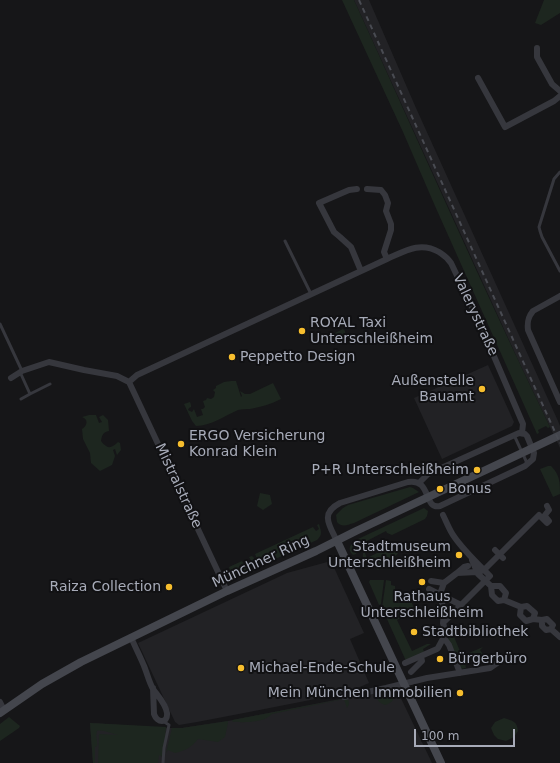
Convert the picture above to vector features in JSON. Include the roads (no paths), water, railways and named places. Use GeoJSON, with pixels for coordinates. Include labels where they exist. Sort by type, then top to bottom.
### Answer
{"type":"FeatureCollection","features":[{"type":"Feature","properties":{"kind":"main road","name":"Münchner Ring"},"geometry":{"type":"LineString","coordinates":[[1,708],[81,662],[131,637],[560,435]]}},
{"type":"Feature","properties":{"kind":"main road"},"geometry":{"type":"LineString","coordinates":[[337,540],[400,684],[441,763]]}},
{"type":"Feature","properties":{"kind":"street"},"geometry":{"type":"LineString","coordinates":[[537,48],[537,57],[552,84],[560,91]]}},
{"type":"Feature","properties":{"kind":"street"},"geometry":{"type":"LineString","coordinates":[[478,78],[505,127],[554,101],[560,96]]}},
{"type":"Feature","properties":{"kind":"street"},"geometry":{"type":"LineString","coordinates":[[357,189],[349,190],[319,204],[334,232],[351,247],[361,271]]}},
{"type":"Feature","properties":{"kind":"street"},"geometry":{"type":"LineString","coordinates":[[368,189],[381,190],[388,203],[386,211],[391,224],[391,230],[384,252],[387,259]]}},
{"type":"Feature","properties":{"kind":"street","name":"Valerystraße"},"geometry":{"type":"LineString","coordinates":[[129,382],[137,375],[410,248],[422,246],[435,250],[447,257],[480,326],[523,424],[522,433]]}},
{"type":"Feature","properties":{"kind":"street"},"geometry":{"type":"LineString","coordinates":[[560,296],[534,310],[528,319],[528,330],[560,402]]}},
{"type":"Feature","properties":{"kind":"street"},"geometry":{"type":"LineString","coordinates":[[11,378],[21,372],[49,362],[117,376],[129,382]]}},
{"type":"Feature","properties":{"kind":"street","name":"Mistralstraße"},"geometry":{"type":"LineString","coordinates":[[129,382],[227,591]]}},
{"type":"Feature","properties":{"kind":"street"},"geometry":{"type":"LineString","coordinates":[[337,540],[329,526],[327,516],[329,511],[335,505],[350,499],[414,481],[419,483],[424,489],[432,505],[436,507],[528,464],[533,459],[534,453],[527,436],[522,433],[514,435],[428,474],[419,483]]}},
{"type":"Feature","properties":{"kind":"street"},"geometry":{"type":"LineString","coordinates":[[457,573],[481,571],[539,515],[547,523],[549,520],[545,514],[549,510],[547,506]]}},
{"type":"Feature","properties":{"kind":"street"},"geometry":{"type":"LineString","coordinates":[[443,515],[452,533],[481,571],[485,580],[500,586],[506,593],[504,600]]}},
{"type":"Feature","properties":{"kind":"street"},"geometry":{"type":"LineString","coordinates":[[522,521],[525,528]]}},
{"type":"Feature","properties":{"kind":"street"},"geometry":{"type":"LineString","coordinates":[[471,557],[471,565]]}},
{"type":"Feature","properties":{"kind":"street"},"geometry":{"type":"LineString","coordinates":[[440,621],[444,612],[440,594],[444,582],[464,567],[471,565],[481,571]]}},
{"type":"Feature","properties":{"kind":"street"},"geometry":{"type":"LineString","coordinates":[[440,621],[461,605],[485,580]]}},
{"type":"Feature","properties":{"kind":"street"},"geometry":{"type":"LineString","coordinates":[[431,581],[444,582]]}},
{"type":"Feature","properties":{"kind":"street"},"geometry":{"type":"LineString","coordinates":[[496,585],[492,595],[498,601],[504,600],[520,607],[528,606],[535,613],[533,619]]}},
{"type":"Feature","properties":{"kind":"street"},"geometry":{"type":"LineString","coordinates":[[430,589],[461,605]]}},
{"type":"Feature","properties":{"kind":"street"},"geometry":{"type":"LineString","coordinates":[[520,607],[520,615],[526,621],[533,619],[542,620],[542,626],[546,630],[551,629],[560,637]]}},
{"type":"Feature","properties":{"kind":"street"},"geometry":{"type":"LineString","coordinates":[[405,663],[437,648],[446,633],[440,621]]}},
{"type":"Feature","properties":{"kind":"street"},"geometry":{"type":"LineString","coordinates":[[131,637],[153,688],[160,698],[168,715],[166,719],[162,721],[159,721],[154,714],[153,688]]}},
{"type":"Feature","properties":{"kind":"street"},"geometry":{"type":"LineString","coordinates":[[444,638],[449,646],[460,673]]}},
{"type":"Feature","properties":{"kind":"street"},"geometry":{"type":"LineString","coordinates":[[411,672],[422,661],[421,656]]}},
{"type":"Feature","properties":{"kind":"street"},"geometry":{"type":"LineString","coordinates":[[344,696],[427,678],[490,668],[500,661]]}},
{"type":"Feature","properties":{"kind":"lane"},"geometry":{"type":"LineString","coordinates":[[560,172],[554,179],[539,227],[542,237],[560,271]]}},
{"type":"Feature","properties":{"kind":"lane"},"geometry":{"type":"LineString","coordinates":[[285,241],[311,294]]}},
{"type":"Feature","properties":{"kind":"lane"},"geometry":{"type":"LineString","coordinates":[[0,324],[30,394]]}},
{"type":"Feature","properties":{"kind":"lane"},"geometry":{"type":"LineString","coordinates":[[21,399],[50,384]]}},
{"type":"Feature","properties":{"kind":"lane"},"geometry":{"type":"LineString","coordinates":[[514,435],[528,464]]}},
{"type":"Feature","properties":{"kind":"lane"},"geometry":{"type":"LineString","coordinates":[[162,721],[169,725],[164,748],[163,763]]}},
{"type":"Feature","properties":{"kind":"railway"},"geometry":{"type":"LineString","coordinates":[[359,0],[560,443]]}},
{"type":"Feature","properties":{"kind":"place","name":"ROYAL Taxi Unterschleißheim"},"geometry":{"type":"Point","coordinates":[302,331]}},
{"type":"Feature","properties":{"kind":"place","name":"Peppetto Design"},"geometry":{"type":"Point","coordinates":[232,357]}},
{"type":"Feature","properties":{"kind":"place","name":"Außenstelle Bauamt"},"geometry":{"type":"Point","coordinates":[482,389]}},
{"type":"Feature","properties":{"kind":"place","name":"ERGO Versicherung Konrad Klein"},"geometry":{"type":"Point","coordinates":[181,444]}},
{"type":"Feature","properties":{"kind":"place","name":"P+R Unterschleißheim"},"geometry":{"type":"Point","coordinates":[477,470]}},
{"type":"Feature","properties":{"kind":"place","name":"Bonus"},"geometry":{"type":"Point","coordinates":[440,489]}},
{"type":"Feature","properties":{"kind":"place","name":"Stadtmuseum Unterschleißheim"},"geometry":{"type":"Point","coordinates":[459,555]}},
{"type":"Feature","properties":{"kind":"place","name":"Rathaus Unterschleißheim"},"geometry":{"type":"Point","coordinates":[422,582]}},
{"type":"Feature","properties":{"kind":"place","name":"Raiza Collection"},"geometry":{"type":"Point","coordinates":[169,587]}},
{"type":"Feature","properties":{"kind":"place","name":"Stadtbibliothek"},"geometry":{"type":"Point","coordinates":[414,632]}},
{"type":"Feature","properties":{"kind":"place","name":"Bürgerbüro"},"geometry":{"type":"Point","coordinates":[440,659]}},
{"type":"Feature","properties":{"kind":"place","name":"Michael-Ende-Schule"},"geometry":{"type":"Point","coordinates":[241,668]}},
{"type":"Feature","properties":{"kind":"place","name":"Mein München Immobilien"},"geometry":{"type":"Point","coordinates":[460,693]}}]}
